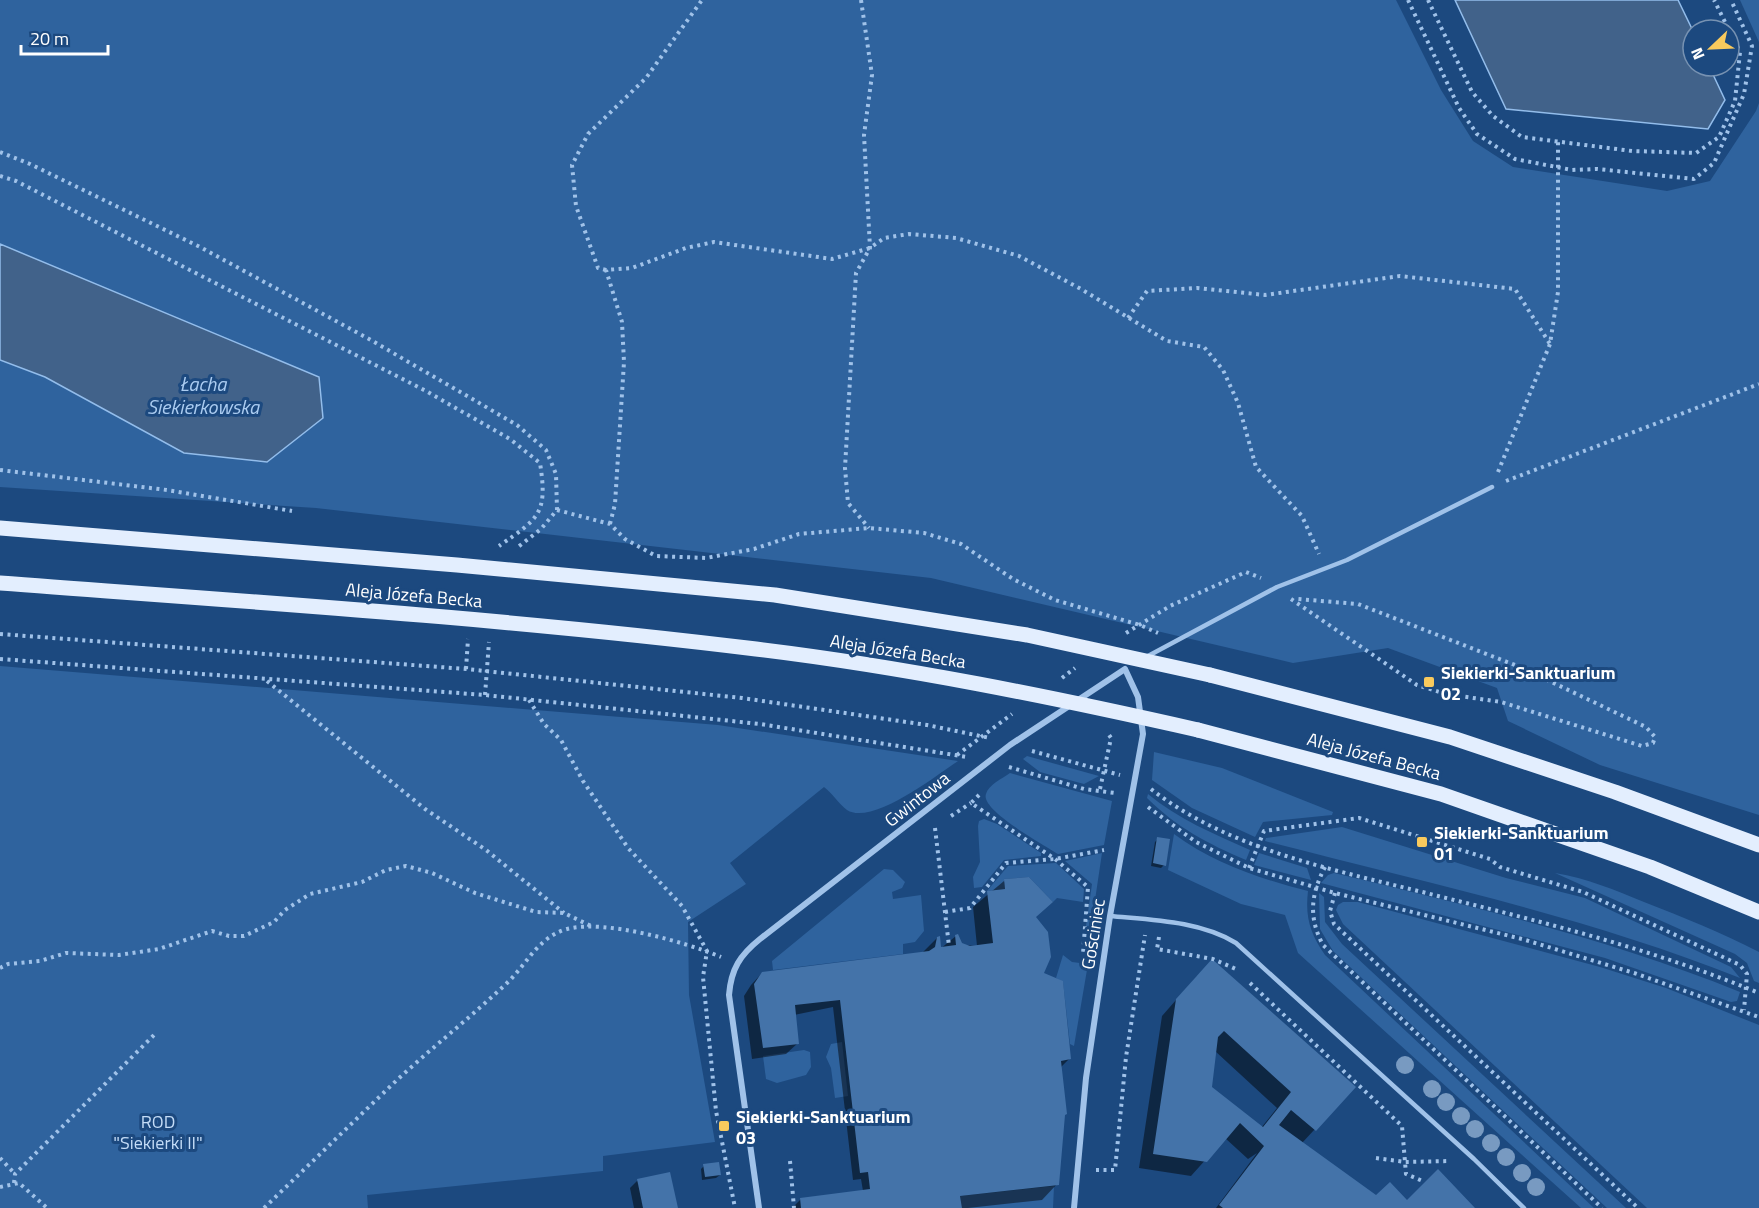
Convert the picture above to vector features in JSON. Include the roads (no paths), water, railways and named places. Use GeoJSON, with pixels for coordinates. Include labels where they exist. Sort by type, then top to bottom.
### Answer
{"type":"FeatureCollection","features":[{"type":"Feature","properties":{"kind":"main road","name":"Aleja Józefa Becka"},"geometry":{"type":"LineString","coordinates":[[0,528],[457,564],[775,595],[1027,635],[1210,675],[1450,737],[1759,845]]}},
{"type":"Feature","properties":{"kind":"main road","name":"Aleja Józefa Becka"},"geometry":{"type":"LineString","coordinates":[[0,583],[451,617],[757,649],[1004,687],[1198,730],[1441,794],[1650,867],[1759,912]]}},
{"type":"Feature","properties":{"kind":"street","name":"Gwintowa"},"geometry":{"type":"LineString","coordinates":[[759,1208],[729,995],[730,978],[736,963],[760,939],[1010,745],[1125,669]]}},
{"type":"Feature","properties":{"kind":"street","name":"Gościniec"},"geometry":{"type":"LineString","coordinates":[[1074,1208],[1086,1078],[1110,916],[1143,734],[1138,697],[1125,669]]}},
{"type":"Feature","properties":{"kind":"lane","name":"Gwintowa"},"geometry":{"type":"LineString","coordinates":[[1125,669],[1277,587],[1347,560],[1492,487]]}},
{"type":"Feature","properties":{"kind":"lane"},"geometry":{"type":"LineString","coordinates":[[1110,916],[1161,921],[1218,933],[1236,943],[1474,1159],[1524,1208]]}},
{"type":"Feature","properties":{"kind":"water"},"geometry":{"type":"Polygon","coordinates":[[[1455,0],[1678,0],[1687,18],[1681,18],[1681,78],[1715,78],[1725,100],[1708,129],[1506,109],[1455,0]]]}},
{"type":"Feature","properties":{"kind":"water","name":"Łacha Siekierkowska"},"geometry":{"type":"Polygon","coordinates":[[[0,244],[319,377],[323,418],[267,462],[184,453],[45,377],[0,360],[0,244]]]}},
{"type":"Feature","properties":{"kind":"place","name":"Siekierki-Sanktuarium 02"},"geometry":{"type":"Point","coordinates":[1429,682]}},
{"type":"Feature","properties":{"kind":"place","name":"Siekierki-Sanktuarium 01"},"geometry":{"type":"Point","coordinates":[1422,842]}},
{"type":"Feature","properties":{"kind":"place","name":"Siekierki-Sanktuarium 03"},"geometry":{"type":"Point","coordinates":[724,1126]}},
{"type":"Feature","properties":{"kind":"park label","name":"ROD \"Siekierki II\""},"geometry":{"type":"Point","coordinates":[158,1131]}}]}
